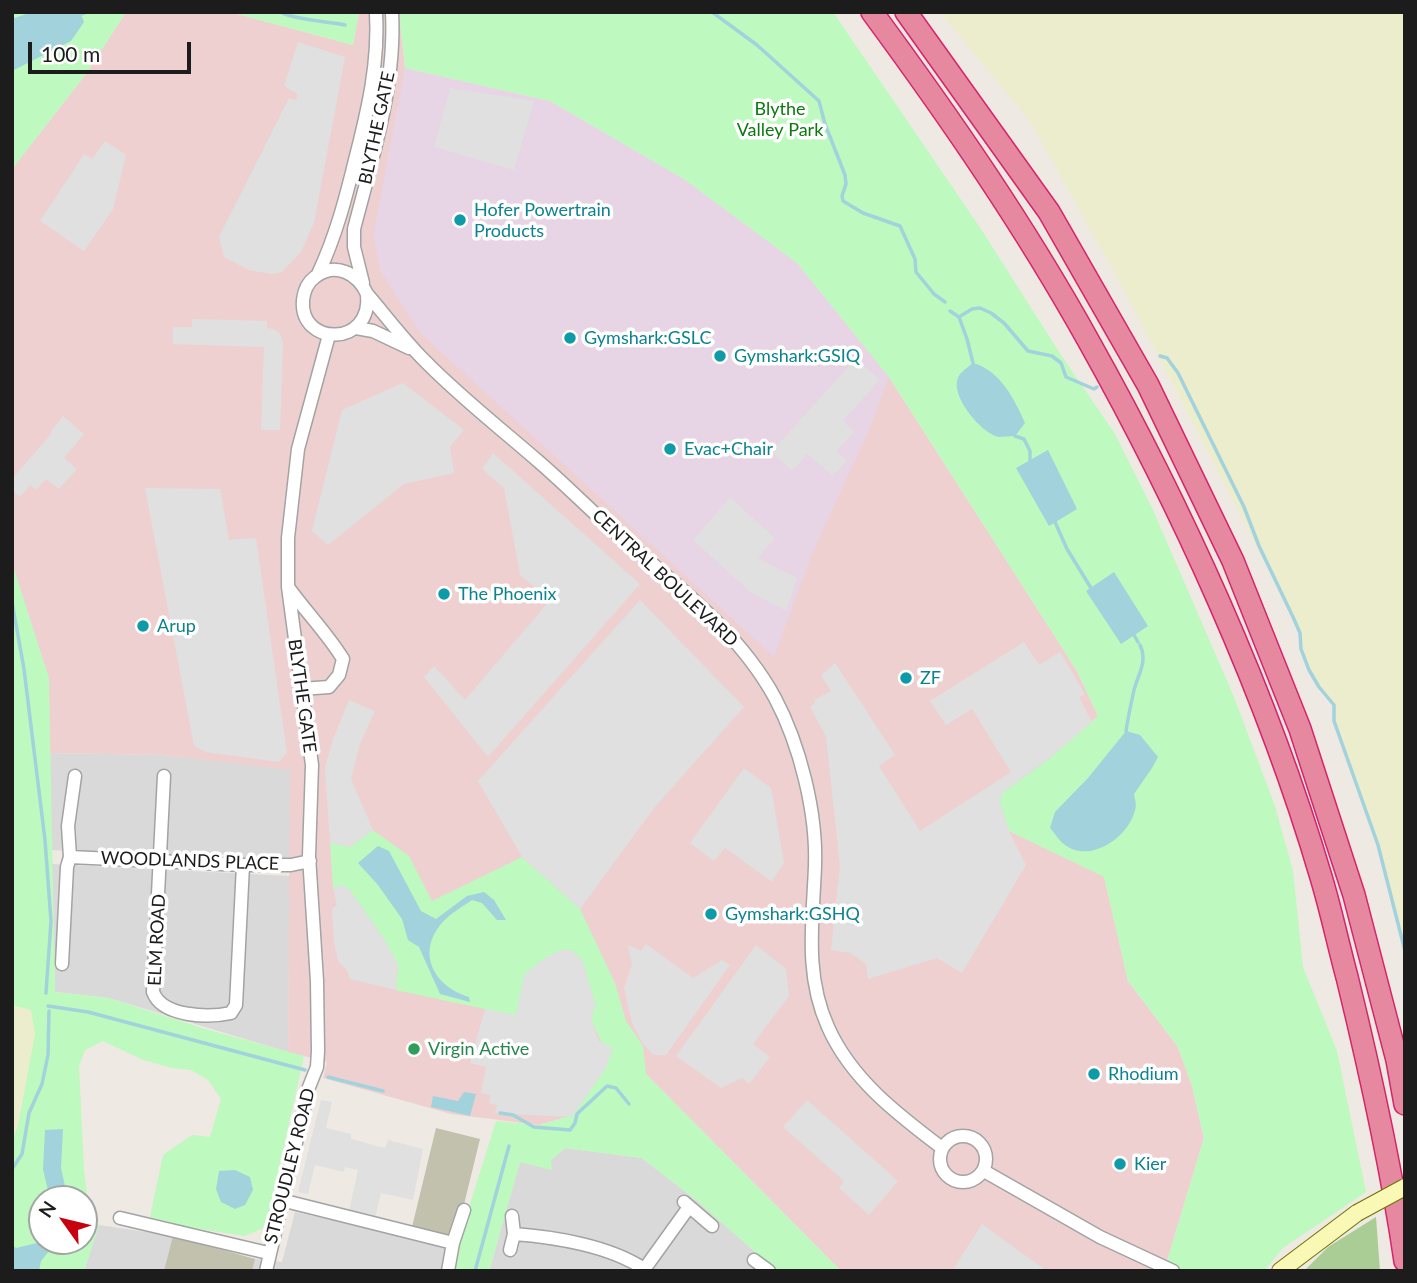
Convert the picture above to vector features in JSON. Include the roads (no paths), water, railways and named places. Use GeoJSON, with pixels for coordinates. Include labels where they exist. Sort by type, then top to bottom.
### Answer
{"type":"FeatureCollection","features":[{"type":"Feature","properties":{"kind":"highway"},"geometry":{"type":"LineString","coordinates":[[872,12],[953,122],[1030,241],[1088,339],[1147,449],[1226,620],[1283,764],[1321,877],[1368,1063],[1405,1261]]}},
{"type":"Feature","properties":{"kind":"highway"},"geometry":{"type":"LineString","coordinates":[[906,12],[1048,212],[1147,385],[1233,561],[1300,729],[1354,895],[1405,1104]]}},
{"type":"Feature","properties":{"kind":"street","name":"BLYTHE GATE"},"geometry":{"type":"LineString","coordinates":[[318,274],[341,220],[370,100],[375,59],[376,12]]}},
{"type":"Feature","properties":{"kind":"street","name":"BLYTHE GATE"},"geometry":{"type":"LineString","coordinates":[[365,289],[354,247],[354,229],[384,110],[393,12]]}},
{"type":"Feature","properties":{"kind":"street"},"geometry":{"type":"LineString","coordinates":[[365,289],[368,303],[365,316],[356,328],[347,333],[329,335],[315,328],[304,311],[305,289],[318,274],[328,270],[345,271],[354,275],[418,354]]}},
{"type":"Feature","properties":{"kind":"street"},"geometry":{"type":"LineString","coordinates":[[356,328],[393,339],[418,354]]}},
{"type":"Feature","properties":{"kind":"street","name":"BLYTHE GATE"},"geometry":{"type":"LineString","coordinates":[[317,1063],[317,981],[310,861],[312,765],[288,587],[288,538],[298,449],[329,335]]}},
{"type":"Feature","properties":{"kind":"street","name":"CENTRAL BOULEVARD"},"geometry":{"type":"LineString","coordinates":[[418,354],[687,593],[729,635],[753,664],[775,699],[804,777],[813,822],[815,864],[810,945],[815,987],[828,1026],[849,1064],[867,1085],[942,1148]]}},
{"type":"Feature","properties":{"kind":"street"},"geometry":{"type":"LineString","coordinates":[[288,587],[310,617],[332,640],[343,659],[338,675],[329,687],[301,689]]}},
{"type":"Feature","properties":{"kind":"street"},"geometry":{"type":"LineString","coordinates":[[62,964],[67,867],[70,857],[68,826],[75,776]]}},
{"type":"Feature","properties":{"kind":"street"},"geometry":{"type":"LineString","coordinates":[[162,861],[164,776]]}},
{"type":"Feature","properties":{"kind":"street","name":"WOODLANDS PLACE"},"geometry":{"type":"LineString","coordinates":[[70,857],[243,865],[291,865],[310,861]]}},
{"type":"Feature","properties":{"kind":"street","name":"ELM ROAD"},"geometry":{"type":"LineString","coordinates":[[162,861],[153,994],[166,1008],[204,1016],[231,1013],[236,1005],[243,865]]}},
{"type":"Feature","properties":{"kind":"street","name":"STROUDLEY ROAD"},"geometry":{"type":"LineString","coordinates":[[266,1271],[268,1253],[317,1063]]}},
{"type":"Feature","properties":{"kind":"street"},"geometry":{"type":"LineString","coordinates":[[955,1137],[972,1138],[984,1151],[984,1171],[968,1181],[950,1178],[942,1170],[939,1159],[942,1148],[949,1139],[955,1137]]}},
{"type":"Feature","properties":{"kind":"street"},"geometry":{"type":"LineString","coordinates":[[984,1171],[1100,1237],[1173,1271]]}},
{"type":"Feature","properties":{"kind":"street"},"geometry":{"type":"LineString","coordinates":[[1280,1271],[1357,1213],[1405,1187]]}},
{"type":"Feature","properties":{"kind":"street"},"geometry":{"type":"LineString","coordinates":[[281,1200],[453,1243]]}},
{"type":"Feature","properties":{"kind":"street"},"geometry":{"type":"LineString","coordinates":[[514,1234],[550,1236],[629,1259],[644,1270],[686,1204],[712,1226]]}},
{"type":"Feature","properties":{"kind":"street"},"geometry":{"type":"LineString","coordinates":[[448,1271],[453,1243],[464,1210]]}},
{"type":"Feature","properties":{"kind":"street"},"geometry":{"type":"LineString","coordinates":[[510,1251],[514,1234],[512,1216]]}},
{"type":"Feature","properties":{"kind":"street"},"geometry":{"type":"LineString","coordinates":[[120,1217],[268,1253]]}},
{"type":"Feature","properties":{"kind":"water"},"geometry":{"type":"Polygon","coordinates":[[[32,12],[80,12],[84,22],[71,41],[12,71],[12,19],[32,12]]]}},
{"type":"Feature","properties":{"kind":"water"},"geometry":{"type":"Polygon","coordinates":[[[973,363],[991,372],[1011,396],[1025,423],[1015,436],[999,437],[992,434],[976,422],[963,404],[957,386],[958,378],[973,363]]]}},
{"type":"Feature","properties":{"kind":"water"},"geometry":{"type":"Polygon","coordinates":[[[1048,450],[1077,509],[1049,526],[1016,468],[1048,450]]]}},
{"type":"Feature","properties":{"kind":"water"},"geometry":{"type":"Polygon","coordinates":[[[1114,572],[1148,626],[1121,644],[1086,591],[1114,572]]]}},
{"type":"Feature","properties":{"kind":"water"},"geometry":{"type":"Polygon","coordinates":[[[1126,731],[1140,735],[1158,757],[1134,794],[1136,807],[1131,820],[1125,830],[1107,845],[1086,851],[1075,850],[1063,843],[1050,828],[1055,812],[1088,778],[1126,731]]]}},
{"type":"Feature","properties":{"kind":"water"},"geometry":{"type":"Polygon","coordinates":[[[378,846],[389,851],[421,911],[436,919],[467,896],[484,892],[494,900],[506,920],[497,920],[482,903],[472,900],[448,917],[434,935],[430,947],[433,968],[447,986],[469,997],[470,1002],[440,994],[419,947],[408,940],[402,919],[378,885],[358,863],[378,846]]]}},
{"type":"Feature","properties":{"kind":"water"},"geometry":{"type":"Polygon","coordinates":[[[464,1092],[476,1094],[470,1116],[431,1107],[433,1096],[458,1101],[464,1092]]]}},
{"type":"Feature","properties":{"kind":"water"},"geometry":{"type":"Polygon","coordinates":[[[63,1129],[61,1168],[65,1185],[47,1185],[43,1169],[45,1130],[63,1129]]]}},
{"type":"Feature","properties":{"kind":"water"},"geometry":{"type":"Polygon","coordinates":[[[235,1170],[250,1177],[253,1190],[245,1205],[235,1209],[221,1202],[216,1189],[219,1171],[235,1170]]]}},
{"type":"Feature","properties":{"kind":"water"},"geometry":{"type":"Polygon","coordinates":[[[12,1245],[16,1248],[28,1245],[28,1255],[46,1255],[39,1271],[13,1271],[12,1245]]]}},
{"type":"Feature","properties":{"kind":"waterway"},"geometry":{"type":"LineString","coordinates":[[82,14],[86,12]]}},
{"type":"Feature","properties":{"kind":"waterway"},"geometry":{"type":"LineString","coordinates":[[280,12],[302,19],[345,25]]}},
{"type":"Feature","properties":{"kind":"waterway"},"geometry":{"type":"LineString","coordinates":[[712,12],[757,45],[819,101],[845,175],[843,201],[863,213],[900,226],[915,259],[916,272],[934,294],[945,302]]}},
{"type":"Feature","properties":{"kind":"waterway"},"geometry":{"type":"LineString","coordinates":[[950,311],[959,317],[972,309],[980,308],[991,313],[1004,323],[1028,351],[1052,356],[1061,363],[1066,377],[1094,389],[1097,387]]}},
{"type":"Feature","properties":{"kind":"waterway"},"geometry":{"type":"LineString","coordinates":[[959,317],[973,363]]}},
{"type":"Feature","properties":{"kind":"waterway"},"geometry":{"type":"LineString","coordinates":[[1160,356],[1167,358],[1178,373],[1244,507],[1259,546],[1293,617],[1309,670],[1334,705],[1334,721],[1378,845],[1405,951]]}},
{"type":"Feature","properties":{"kind":"waterway"},"geometry":{"type":"LineString","coordinates":[[1015,436],[1024,439],[1030,451],[1030,460]]}},
{"type":"Feature","properties":{"kind":"waterway"},"geometry":{"type":"LineString","coordinates":[[1055,522],[1067,549],[1091,588]]}},
{"type":"Feature","properties":{"kind":"waterway"},"geometry":{"type":"LineString","coordinates":[[12,602],[24,669],[45,840],[51,921],[46,993]]}},
{"type":"Feature","properties":{"kind":"waterway"},"geometry":{"type":"LineString","coordinates":[[1134,635],[1138,642]]}},
{"type":"Feature","properties":{"kind":"waterway"},"geometry":{"type":"LineString","coordinates":[[1126,731],[1143,662],[1140,645]]}},
{"type":"Feature","properties":{"kind":"waterway"},"geometry":{"type":"LineString","coordinates":[[48,1006],[88,1012],[305,1070]]}},
{"type":"Feature","properties":{"kind":"waterway"},"geometry":{"type":"LineString","coordinates":[[12,1169],[22,1154],[29,1113],[42,1084],[48,1055],[49,1011]]}},
{"type":"Feature","properties":{"kind":"waterway"},"geometry":{"type":"LineString","coordinates":[[328,1077],[383,1091]]}},
{"type":"Feature","properties":{"kind":"waterway"},"geometry":{"type":"LineString","coordinates":[[500,1113],[513,1115],[534,1127],[570,1130],[577,1114],[607,1086],[616,1088],[629,1104]]}},
{"type":"Feature","properties":{"kind":"waterway"},"geometry":{"type":"LineString","coordinates":[[475,1271],[509,1146]]}},
{"type":"Feature","properties":{"kind":"place","name":"Hofer Powertrain Products"},"geometry":{"type":"Point","coordinates":[460,220]}},
{"type":"Feature","properties":{"kind":"place","name":"Gymshark:GSLC"},"geometry":{"type":"Point","coordinates":[570,338]}},
{"type":"Feature","properties":{"kind":"place","name":"Gymshark:GSIQ"},"geometry":{"type":"Point","coordinates":[720,356]}},
{"type":"Feature","properties":{"kind":"place","name":"Evac+Chair"},"geometry":{"type":"Point","coordinates":[670,449]}},
{"type":"Feature","properties":{"kind":"place","name":"The Phoenix"},"geometry":{"type":"Point","coordinates":[444,594]}},
{"type":"Feature","properties":{"kind":"place","name":"Arup"},"geometry":{"type":"Point","coordinates":[143,626]}},
{"type":"Feature","properties":{"kind":"place","name":"ZF"},"geometry":{"type":"Point","coordinates":[906,678]}},
{"type":"Feature","properties":{"kind":"place","name":"Gymshark:GSHQ"},"geometry":{"type":"Point","coordinates":[711,914]}},
{"type":"Feature","properties":{"kind":"place","name":"Virgin Active"},"geometry":{"type":"Point","coordinates":[414,1049]}},
{"type":"Feature","properties":{"kind":"place","name":"Rhodium"},"geometry":{"type":"Point","coordinates":[1094,1074]}},
{"type":"Feature","properties":{"kind":"place","name":"Kier"},"geometry":{"type":"Point","coordinates":[1120,1164]}},
{"type":"Feature","properties":{"kind":"park label","name":"Blythe Valley Park"},"geometry":{"type":"Point","coordinates":[780,119]}}]}
